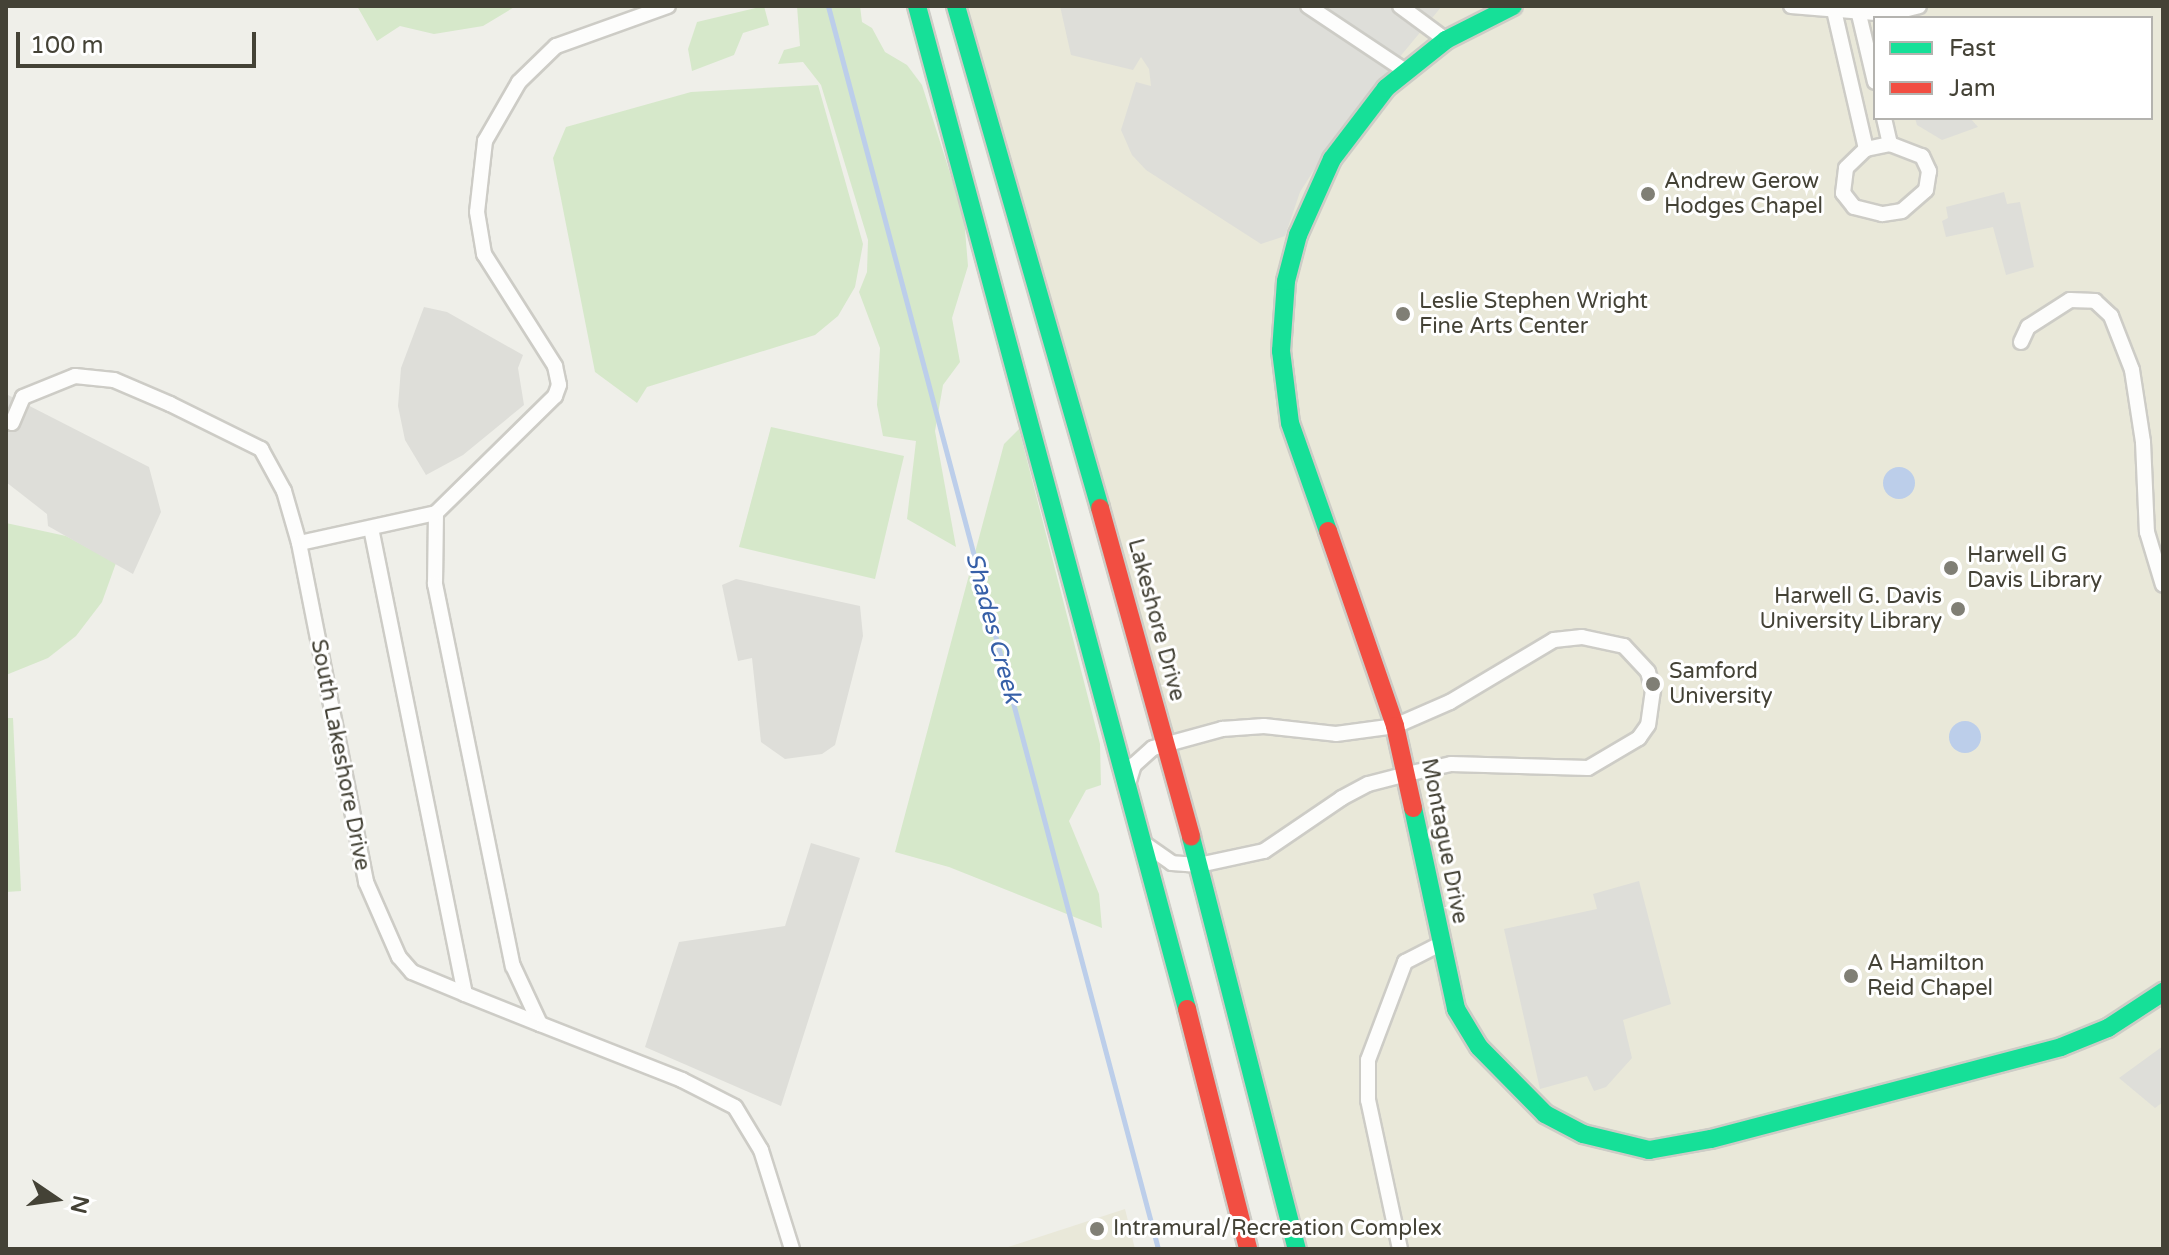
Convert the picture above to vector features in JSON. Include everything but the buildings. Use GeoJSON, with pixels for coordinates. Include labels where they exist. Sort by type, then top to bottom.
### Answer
{"type":"FeatureCollection","features":[{"type":"Feature","properties":{"kind":"main road"},"geometry":{"type":"LineString","coordinates":[[917,6],[1129,782],[1248,1249]]}},
{"type":"Feature","properties":{"kind":"main road","name":"Lakeshore Drive"},"geometry":{"type":"LineString","coordinates":[[956,6],[1007,170],[1199,865],[1297,1249]]}},
{"type":"Feature","properties":{"kind":"main road","name":"Montague Drive"},"geometry":{"type":"LineString","coordinates":[[1513,6],[1446,40],[1386,88],[1327,170],[1298,235],[1286,281],[1281,351],[1290,423],[1395,726],[1456,1009],[1479,1047],[1545,1114],[1583,1134],[1649,1150],[1711,1139],[2061,1047],[2108,1028],[2163,992]]}},
{"type":"Feature","properties":{"kind":"street"},"geometry":{"type":"LineString","coordinates":[[299,543],[436,513],[555,396],[559,385],[555,366],[484,254],[477,212],[478,171],[499,110],[556,46],[668,6]]}},
{"type":"Feature","properties":{"kind":"street"},"geometry":{"type":"LineString","coordinates":[[1308,6],[1407,72]]}},
{"type":"Feature","properties":{"kind":"street"},"geometry":{"type":"LineString","coordinates":[[1400,6],[1446,40]]}},
{"type":"Feature","properties":{"kind":"street"},"geometry":{"type":"LineString","coordinates":[[1791,6],[1858,9],[1888,14],[1919,6]]}},
{"type":"Feature","properties":{"kind":"street"},"geometry":{"type":"LineString","coordinates":[[1834,9],[1866,149]]}},
{"type":"Feature","properties":{"kind":"street"},"geometry":{"type":"LineString","coordinates":[[1858,9],[1873,73]]}},
{"type":"Feature","properties":{"kind":"street"},"geometry":{"type":"LineString","coordinates":[[1884,120],[1890,144]]}},
{"type":"Feature","properties":{"kind":"street"},"geometry":{"type":"LineString","coordinates":[[1890,144],[1916,151],[1929,171],[1920,198],[1893,213],[1863,210],[1843,193],[1846,168],[1866,149],[1890,144]]}},
{"type":"Feature","properties":{"kind":"street"},"geometry":{"type":"LineString","coordinates":[[2021,342],[2028,327],[2070,300],[2095,301],[2111,316],[2132,370],[2143,442],[2147,532],[2163,585]]}},
{"type":"Feature","properties":{"kind":"street","name":"South Lakeshore Drive"},"geometry":{"type":"LineString","coordinates":[[12,423],[23,397],[75,376],[114,380],[261,449],[284,491],[299,543],[366,882],[399,957],[412,972],[682,1080],[735,1107],[761,1150],[792,1249]]}},
{"type":"Feature","properties":{"kind":"street"},"geometry":{"type":"LineString","coordinates":[[436,513],[435,584],[441,615],[513,966],[540,1024]]}},
{"type":"Feature","properties":{"kind":"street"},"geometry":{"type":"LineString","coordinates":[[371,528],[465,994]]}},
{"type":"Feature","properties":{"kind":"street"},"geometry":{"type":"LineString","coordinates":[[1129,782],[1134,765],[1164,743],[1243,727],[1336,734],[1395,726],[1450,702],[1543,644],[1568,638],[1624,646],[1641,661],[1653,690],[1652,710],[1639,738],[1588,768],[1451,764],[1407,774],[1342,798],[1264,851],[1199,865],[1172,863],[1143,842]]}},
{"type":"Feature","properties":{"kind":"street"},"geometry":{"type":"LineString","coordinates":[[1400,1249],[1368,1100],[1368,1060],[1405,962],[1440,944]]}},
{"type":"Feature","properties":{"kind":"shaded area","name":"Samford University"},"geometry":{"type":"Polygon","coordinates":[[[954,6],[2163,6],[2163,1249],[1303,1249],[954,6]]]}},
{"type":"Feature","properties":{"kind":"shaded area"},"geometry":{"type":"Polygon","coordinates":[[[1060,6],[1442,6],[1340,129],[1300,192],[1285,236],[1261,244],[1146,170],[1132,155],[1121,130],[1136,82],[1151,86],[1149,69],[1141,57],[1133,70],[1071,55],[1060,6]]]}},
{"type":"Feature","properties":{"kind":"shaded area"},"geometry":{"type":"Polygon","coordinates":[[[1916,120],[1972,120],[1978,127],[1942,140],[1917,125],[1916,120]]]}},
{"type":"Feature","properties":{"kind":"shaded area"},"geometry":{"type":"Polygon","coordinates":[[[2004,192],[2007,204],[2020,202],[2034,267],[2006,275],[1993,227],[1946,237],[1942,221],[1948,218],[1946,207],[2004,192]]]}},
{"type":"Feature","properties":{"kind":"shaded area"},"geometry":{"type":"Polygon","coordinates":[[[424,307],[447,312],[523,355],[518,368],[524,405],[463,455],[426,475],[405,440],[398,406],[401,368],[424,307]]]}},
{"type":"Feature","properties":{"kind":"shaded area"},"geometry":{"type":"Polygon","coordinates":[[[8,395],[149,467],[161,512],[133,574],[48,526],[47,514],[6,482],[8,395]]]}},
{"type":"Feature","properties":{"kind":"shaded area"},"geometry":{"type":"Polygon","coordinates":[[[736,579],[860,606],[863,636],[835,745],[822,754],[785,759],[761,742],[752,658],[738,661],[722,585],[736,579]]]}},
{"type":"Feature","properties":{"kind":"shaded area"},"geometry":{"type":"Polygon","coordinates":[[[811,843],[860,858],[781,1106],[645,1047],[679,942],[785,926],[811,843]]]}},
{"type":"Feature","properties":{"kind":"shaded area"},"geometry":{"type":"Polygon","coordinates":[[[1639,881],[1671,1004],[1623,1020],[1632,1058],[1606,1087],[1594,1091],[1587,1076],[1540,1089],[1504,929],[1597,909],[1593,894],[1639,881]]]}},
{"type":"Feature","properties":{"kind":"shaded area"},"geometry":{"type":"Polygon","coordinates":[[[2163,1046],[2163,1102],[2155,1108],[2119,1078],[2163,1046]]]}},
{"type":"Feature","properties":{"kind":"shaded area","name":"Intramural/Recreation Complex"},"geometry":{"type":"Polygon","coordinates":[[[1125,1209],[1135,1249],[1002,1249],[1125,1209]]]}},
{"type":"Feature","properties":{"kind":"green space"},"geometry":{"type":"Polygon","coordinates":[[[357,6],[516,6],[483,26],[434,34],[400,26],[377,41],[357,6]]]}},
{"type":"Feature","properties":{"kind":"green space"},"geometry":{"type":"Polygon","coordinates":[[[764,6],[769,25],[743,33],[734,55],[692,71],[688,49],[697,22],[764,6]]]}},
{"type":"Feature","properties":{"kind":"green space"},"geometry":{"type":"Polygon","coordinates":[[[797,6],[860,6],[862,22],[872,28],[885,52],[907,65],[922,85],[964,217],[968,266],[952,318],[960,362],[943,385],[935,431],[956,547],[907,519],[916,441],[883,436],[877,405],[880,348],[859,292],[867,272],[868,240],[821,85],[803,62],[778,64],[784,50],[800,46],[797,6]]]}},
{"type":"Feature","properties":{"kind":"green space"},"geometry":{"type":"Polygon","coordinates":[[[818,85],[863,244],[855,287],[838,316],[815,335],[647,387],[637,403],[595,372],[553,158],[566,127],[691,92],[818,85]]]}},
{"type":"Feature","properties":{"kind":"green space"},"geometry":{"type":"Polygon","coordinates":[[[771,427],[904,456],[875,579],[739,547],[771,427]]]}},
{"type":"Feature","properties":{"kind":"green space"},"geometry":{"type":"Polygon","coordinates":[[[1019,429],[1100,744],[1101,785],[1086,790],[1069,821],[1099,894],[1102,928],[949,867],[895,852],[1004,444],[1019,429]]]}},
{"type":"Feature","properties":{"kind":"green space"},"geometry":{"type":"Polygon","coordinates":[[[6,523],[66,536],[116,563],[102,602],[76,636],[48,658],[6,675],[6,523]]]}},
{"type":"Feature","properties":{"kind":"green space"},"geometry":{"type":"Polygon","coordinates":[[[6,718],[13,718],[21,891],[6,892],[6,718]]]}},
{"type":"Feature","properties":{"kind":"water"},"geometry":{"type":"Polygon","coordinates":[[[1899,467],[1910,472],[1915,483],[1910,494],[1899,499],[1888,494],[1883,483],[1888,472],[1899,467]]]}},
{"type":"Feature","properties":{"kind":"water"},"geometry":{"type":"Polygon","coordinates":[[[1965,721],[1977,725],[1981,737],[1977,749],[1965,753],[1953,749],[1949,737],[1953,725],[1965,721]]]}},
{"type":"Feature","properties":{"kind":"waterway","name":"Shades Creek"},"geometry":{"type":"LineString","coordinates":[[828,6],[1158,1249]]}},
{"type":"Feature","properties":{"kind":"traffic: fast"},"geometry":{"type":"LineString","coordinates":[[917,6],[1187,1009]]}},
{"type":"Feature","properties":{"kind":"traffic: fast"},"geometry":{"type":"LineString","coordinates":[[956,6],[1100,508]]}},
{"type":"Feature","properties":{"kind":"traffic: fast"},"geometry":{"type":"LineString","coordinates":[[1328,531],[1290,423],[1281,351],[1286,281],[1298,235],[1332,159],[1386,88],[1446,40],[1513,6]]}},
{"type":"Feature","properties":{"kind":"traffic: fast"},"geometry":{"type":"LineString","coordinates":[[1413,808],[1456,1009],[1479,1047],[1545,1114],[1583,1134],[1649,1150],[1711,1139],[2061,1047],[2108,1028],[2163,992]]}},
{"type":"Feature","properties":{"kind":"traffic: fast"},"geometry":{"type":"LineString","coordinates":[[1191,837],[1297,1249]]}},
{"type":"Feature","properties":{"kind":"traffic: jam"},"geometry":{"type":"LineString","coordinates":[[1100,508],[1191,837]]}},
{"type":"Feature","properties":{"kind":"traffic: jam"},"geometry":{"type":"LineString","coordinates":[[1328,531],[1395,726],[1413,808]]}},
{"type":"Feature","properties":{"kind":"traffic: jam"},"geometry":{"type":"LineString","coordinates":[[1187,1009],[1248,1249]]}},
{"type":"Feature","properties":{"kind":"place","name":"Andrew Gerow Hodges Chapel"},"geometry":{"type":"Point","coordinates":[1648,194]}},
{"type":"Feature","properties":{"kind":"place","name":"Leslie Stephen Wright Fine Arts Center"},"geometry":{"type":"Point","coordinates":[1403,314]}},
{"type":"Feature","properties":{"kind":"place","name":"Harwell G Davis Library"},"geometry":{"type":"Point","coordinates":[1951,568]}},
{"type":"Feature","properties":{"kind":"place","name":"Harwell G. Davis University Library"},"geometry":{"type":"Point","coordinates":[1958,609]}},
{"type":"Feature","properties":{"kind":"place","name":"Samford University"},"geometry":{"type":"Point","coordinates":[1653,684]}},
{"type":"Feature","properties":{"kind":"place","name":"A Hamilton Reid Chapel"},"geometry":{"type":"Point","coordinates":[1851,976]}},
{"type":"Feature","properties":{"kind":"place","name":"Intramural/Recreation Complex"},"geometry":{"type":"Point","coordinates":[1097,1229]}}]}
